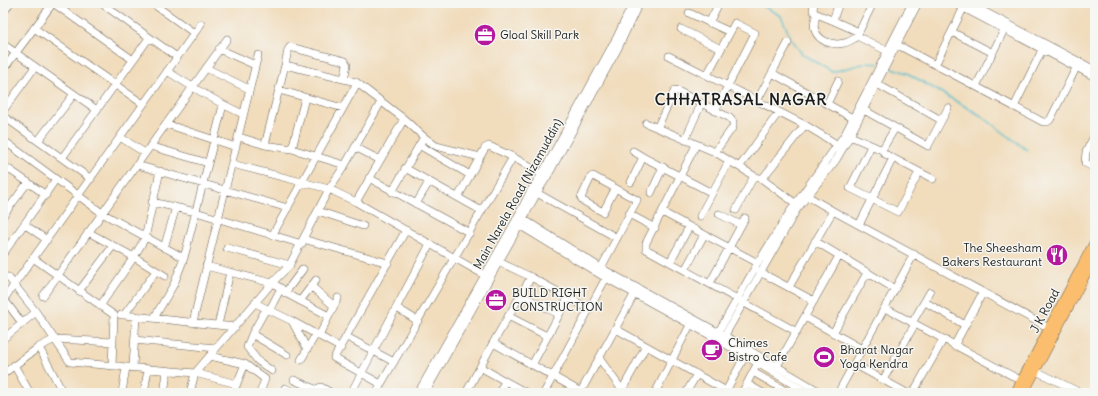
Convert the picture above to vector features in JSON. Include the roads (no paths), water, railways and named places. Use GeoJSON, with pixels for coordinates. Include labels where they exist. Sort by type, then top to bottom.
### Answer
{"type":"FeatureCollection","features":[{"type":"Feature","properties":{"kind":"main road","name":"J K Road"},"geometry":{"type":"LineString","coordinates":[[1024,393],[1032,369],[1050,328],[1095,241]]}},
{"type":"Feature","properties":{"kind":"main road","name":"J K Road"},"geometry":{"type":"LineString","coordinates":[[1015,393],[1022,381],[1032,369],[1095,256]]}},
{"type":"Feature","properties":{"kind":"street"},"geometry":{"type":"LineString","coordinates":[[3,13],[10,3]]}},
{"type":"Feature","properties":{"kind":"street"},"geometry":{"type":"LineString","coordinates":[[3,70],[53,3],[133,60]]}},
{"type":"Feature","properties":{"kind":"street"},"geometry":{"type":"LineString","coordinates":[[101,3],[177,57]]}},
{"type":"Feature","properties":{"kind":"street"},"geometry":{"type":"LineString","coordinates":[[152,3],[194,33]]}},
{"type":"Feature","properties":{"kind":"street","name":"Main Narela Road (Nizamuddin)"},"geometry":{"type":"LineString","coordinates":[[418,393],[490,278],[519,221],[537,193],[544,175],[617,37],[633,3]]}},
{"type":"Feature","properties":{"kind":"street","name":"Main Narela Road (Nizamuddin)"},"geometry":{"type":"LineString","coordinates":[[425,393],[499,262],[532,190],[544,175],[618,48],[639,3]]}},
{"type":"Feature","properties":{"kind":"street"},"geometry":{"type":"LineString","coordinates":[[709,23],[719,3]]}},
{"type":"Feature","properties":{"kind":"street"},"geometry":{"type":"LineString","coordinates":[[814,3],[813,10],[816,15],[814,28],[815,34],[821,40],[833,44],[854,39],[858,34],[873,3]]}},
{"type":"Feature","properties":{"kind":"street"},"geometry":{"type":"LineString","coordinates":[[834,21],[839,3]]}},
{"type":"Feature","properties":{"kind":"street"},"geometry":{"type":"LineString","coordinates":[[894,44],[912,3]]}},
{"type":"Feature","properties":{"kind":"street"},"geometry":{"type":"LineString","coordinates":[[856,120],[864,110],[887,56],[918,3]]}},
{"type":"Feature","properties":{"kind":"street"},"geometry":{"type":"LineString","coordinates":[[954,3],[966,5],[1077,64],[1095,77]]}},
{"type":"Feature","properties":{"kind":"street"},"geometry":{"type":"LineString","coordinates":[[935,65],[966,5]]}},
{"type":"Feature","properties":{"kind":"street"},"geometry":{"type":"LineString","coordinates":[[689,13],[730,32]]}},
{"type":"Feature","properties":{"kind":"street"},"geometry":{"type":"LineString","coordinates":[[816,15],[818,14],[834,21],[858,34],[887,56]]}},
{"type":"Feature","properties":{"kind":"street"},"geometry":{"type":"LineString","coordinates":[[707,75],[734,23],[755,34],[715,111]]}},
{"type":"Feature","properties":{"kind":"street"},"geometry":{"type":"LineString","coordinates":[[22,323],[4,302],[14,284],[79,196],[201,24]]}},
{"type":"Feature","properties":{"kind":"street"},"geometry":{"type":"LineString","coordinates":[[976,86],[1006,27]]}},
{"type":"Feature","properties":{"kind":"street"},"geometry":{"type":"LineString","coordinates":[[34,28],[143,104]]}},
{"type":"Feature","properties":{"kind":"street"},"geometry":{"type":"LineString","coordinates":[[681,29],[721,49]]}},
{"type":"Feature","properties":{"kind":"street"},"geometry":{"type":"LineString","coordinates":[[952,32],[993,53]]}},
{"type":"Feature","properties":{"kind":"street"},"geometry":{"type":"LineString","coordinates":[[62,158],[149,38]]}},
{"type":"Feature","properties":{"kind":"street"},"geometry":{"type":"LineString","coordinates":[[43,296],[226,39]]}},
{"type":"Feature","properties":{"kind":"street"},"geometry":{"type":"LineString","coordinates":[[757,101],[788,43]]}},
{"type":"Feature","properties":{"kind":"street"},"geometry":{"type":"LineString","coordinates":[[3,44],[97,110]]}},
{"type":"Feature","properties":{"kind":"street"},"geometry":{"type":"LineString","coordinates":[[894,44],[1043,122],[1050,120],[1077,64]]}},
{"type":"Feature","properties":{"kind":"street"},"geometry":{"type":"LineString","coordinates":[[265,144],[290,47],[346,61],[348,65],[344,79]]}},
{"type":"Feature","properties":{"kind":"street"},"geometry":{"type":"LineString","coordinates":[[1014,107],[1044,47]]}},
{"type":"Feature","properties":{"kind":"street"},"geometry":{"type":"LineString","coordinates":[[220,49],[255,65]]}},
{"type":"Feature","properties":{"kind":"street"},"geometry":{"type":"LineString","coordinates":[[193,322],[258,55]]}},
{"type":"Feature","properties":{"kind":"street"},"geometry":{"type":"LineString","coordinates":[[669,56],[805,125],[838,145]]}},
{"type":"Feature","properties":{"kind":"street"},"geometry":{"type":"LineString","coordinates":[[1077,64],[1095,70]]}},
{"type":"Feature","properties":{"kind":"street"},"geometry":{"type":"LineString","coordinates":[[285,65],[357,83],[436,146],[480,157]]}},
{"type":"Feature","properties":{"kind":"street"},"geometry":{"type":"LineString","coordinates":[[3,111],[36,67]]}},
{"type":"Feature","properties":{"kind":"street"},"geometry":{"type":"LineString","coordinates":[[206,68],[249,89]]}},
{"type":"Feature","properties":{"kind":"street"},"geometry":{"type":"LineString","coordinates":[[167,71],[192,88],[243,114]]}},
{"type":"Feature","properties":{"kind":"street"},"geometry":{"type":"LineString","coordinates":[[772,73],[856,120]]}},
{"type":"Feature","properties":{"kind":"street"},"geometry":{"type":"LineString","coordinates":[[720,337],[758,263],[797,205],[836,160],[878,78]]}},
{"type":"Feature","properties":{"kind":"street"},"geometry":{"type":"LineString","coordinates":[[878,78],[941,120]]}},
{"type":"Feature","properties":{"kind":"street"},"geometry":{"type":"LineString","coordinates":[[827,104],[838,81]]}},
{"type":"Feature","properties":{"kind":"street"},"geometry":{"type":"LineString","coordinates":[[273,234],[357,83]]}},
{"type":"Feature","properties":{"kind":"street"},"geometry":{"type":"LineString","coordinates":[[279,90],[343,108]]}},
{"type":"Feature","properties":{"kind":"street"},"geometry":{"type":"LineString","coordinates":[[658,128],[675,90],[730,118],[733,122],[733,126],[715,152]]}},
{"type":"Feature","properties":{"kind":"street"},"geometry":{"type":"LineString","coordinates":[[38,141],[74,94]]}},
{"type":"Feature","properties":{"kind":"street"},"geometry":{"type":"LineString","coordinates":[[292,149],[305,98]]}},
{"type":"Feature","properties":{"kind":"street"},"geometry":{"type":"LineString","coordinates":[[190,393],[195,373],[272,283],[290,265],[329,189],[345,165],[381,102]]}},
{"type":"Feature","properties":{"kind":"street"},"geometry":{"type":"LineString","coordinates":[[685,140],[701,104]]}},
{"type":"Feature","properties":{"kind":"street"},"geometry":{"type":"LineString","coordinates":[[154,318],[174,284],[184,258],[223,105]]}},
{"type":"Feature","properties":{"kind":"street"},"geometry":{"type":"LineString","coordinates":[[864,110],[928,146],[948,108]]}},
{"type":"Feature","properties":{"kind":"street"},"geometry":{"type":"LineString","coordinates":[[740,166],[779,112]]}},
{"type":"Feature","properties":{"kind":"street"},"geometry":{"type":"LineString","coordinates":[[3,116],[91,179]]}},
{"type":"Feature","properties":{"kind":"street"},"geometry":{"type":"LineString","coordinates":[[356,202],[404,119]]}},
{"type":"Feature","properties":{"kind":"street"},"geometry":{"type":"LineString","coordinates":[[646,123],[715,152],[754,176],[762,179],[797,205]]}},
{"type":"Feature","properties":{"kind":"street"},"geometry":{"type":"LineString","coordinates":[[166,124],[236,147]]}},
{"type":"Feature","properties":{"kind":"street"},"geometry":{"type":"LineString","coordinates":[[762,179],[805,125]]}},
{"type":"Feature","properties":{"kind":"street"},"geometry":{"type":"LineString","coordinates":[[882,150],[896,128]]}},
{"type":"Feature","properties":{"kind":"street"},"geometry":{"type":"LineString","coordinates":[[1095,134],[1086,152],[1085,163],[1095,168]]}},
{"type":"Feature","properties":{"kind":"street"},"geometry":{"type":"LineString","coordinates":[[805,195],[838,145],[848,135]]}},
{"type":"Feature","properties":{"kind":"street"},"geometry":{"type":"LineString","coordinates":[[848,135],[882,150],[885,154],[933,179]]}},
{"type":"Feature","properties":{"kind":"street"},"geometry":{"type":"LineString","coordinates":[[120,137],[145,153]]}},
{"type":"Feature","properties":{"kind":"street"},"geometry":{"type":"LineString","coordinates":[[239,137],[292,149],[345,165]]}},
{"type":"Feature","properties":{"kind":"street"},"geometry":{"type":"LineString","coordinates":[[392,192],[424,137]]}},
{"type":"Feature","properties":{"kind":"street"},"geometry":{"type":"LineString","coordinates":[[3,140],[102,213],[145,238],[184,258]]}},
{"type":"Feature","properties":{"kind":"street"},"geometry":{"type":"LineString","coordinates":[[419,145],[470,175]]}},
{"type":"Feature","properties":{"kind":"street"},"geometry":{"type":"LineString","coordinates":[[696,145],[646,243],[646,249],[797,332]]}},
{"type":"Feature","properties":{"kind":"street"},"geometry":{"type":"LineString","coordinates":[[150,146],[208,163]]}},
{"type":"Feature","properties":{"kind":"street"},"geometry":{"type":"LineString","coordinates":[[458,197],[485,148],[489,146],[513,157],[544,175]]}},
{"type":"Feature","properties":{"kind":"street"},"geometry":{"type":"LineString","coordinates":[[871,146],[850,188],[898,212],[919,172]]}},
{"type":"Feature","properties":{"kind":"street"},"geometry":{"type":"LineString","coordinates":[[355,147],[380,160]]}},
{"type":"Feature","properties":{"kind":"street"},"geometry":{"type":"LineString","coordinates":[[633,151],[712,193]]}},
{"type":"Feature","properties":{"kind":"street"},"geometry":{"type":"LineString","coordinates":[[377,393],[513,157]]}},
{"type":"Feature","properties":{"kind":"street"},"geometry":{"type":"LineString","coordinates":[[631,182],[643,157]]}},
{"type":"Feature","properties":{"kind":"street"},"geometry":{"type":"LineString","coordinates":[[859,225],[893,158]]}},
{"type":"Feature","properties":{"kind":"street"},"geometry":{"type":"LineString","coordinates":[[700,216],[729,161]]}},
{"type":"Feature","properties":{"kind":"street"},"geometry":{"type":"LineString","coordinates":[[232,164],[329,189],[356,202],[490,278]]}},
{"type":"Feature","properties":{"kind":"street"},"geometry":{"type":"LineString","coordinates":[[137,165],[288,208]]}},
{"type":"Feature","properties":{"kind":"street"},"geometry":{"type":"LineString","coordinates":[[3,176],[6,167],[46,195]]}},
{"type":"Feature","properties":{"kind":"street"},"geometry":{"type":"LineString","coordinates":[[650,193],[663,167]]}},
{"type":"Feature","properties":{"kind":"street"},"geometry":{"type":"LineString","coordinates":[[406,168],[482,211]]}},
{"type":"Feature","properties":{"kind":"street"},"geometry":{"type":"LineString","coordinates":[[100,306],[134,257],[145,238],[160,171]]}},
{"type":"Feature","properties":{"kind":"street"},"geometry":{"type":"LineString","coordinates":[[601,268],[638,200],[593,176],[591,177],[581,198],[583,201],[603,212],[615,189]]}},
{"type":"Feature","properties":{"kind":"street"},"geometry":{"type":"LineString","coordinates":[[736,210],[754,176]]}},
{"type":"Feature","properties":{"kind":"street"},"geometry":{"type":"LineString","coordinates":[[369,178],[392,192],[470,233]]}},
{"type":"Feature","properties":{"kind":"street"},"geometry":{"type":"LineString","coordinates":[[3,254],[56,179]]}},
{"type":"Feature","properties":{"kind":"street"},"geometry":{"type":"LineString","coordinates":[[3,216],[28,182]]}},
{"type":"Feature","properties":{"kind":"street"},"geometry":{"type":"LineString","coordinates":[[416,204],[429,182]]}},
{"type":"Feature","properties":{"kind":"street"},"geometry":{"type":"LineString","coordinates":[[537,193],[616,238]]}},
{"type":"Feature","properties":{"kind":"street"},"geometry":{"type":"LineString","coordinates":[[805,195],[1050,328]]}},
{"type":"Feature","properties":{"kind":"street"},"geometry":{"type":"LineString","coordinates":[[152,202],[196,212],[302,242],[388,263]]}},
{"type":"Feature","properties":{"kind":"street"},"geometry":{"type":"LineString","coordinates":[[740,300],[760,272],[797,205]]}},
{"type":"Feature","properties":{"kind":"street"},"geometry":{"type":"LineString","coordinates":[[164,248],[176,207]]}},
{"type":"Feature","properties":{"kind":"street"},"geometry":{"type":"LineString","coordinates":[[318,211],[363,226]]}},
{"type":"Feature","properties":{"kind":"street"},"geometry":{"type":"LineString","coordinates":[[789,287],[814,241],[833,211]]}},
{"type":"Feature","properties":{"kind":"street"},"geometry":{"type":"LineString","coordinates":[[662,212],[758,263]]}},
{"type":"Feature","properties":{"kind":"street"},"geometry":{"type":"LineString","coordinates":[[630,214],[655,228]]}},
{"type":"Feature","properties":{"kind":"street"},"geometry":{"type":"LineString","coordinates":[[710,283],[743,222],[719,214]]}},
{"type":"Feature","properties":{"kind":"street"},"geometry":{"type":"LineString","coordinates":[[519,221],[601,268],[607,275]]}},
{"type":"Feature","properties":{"kind":"street"},"geometry":{"type":"LineString","coordinates":[[519,221],[607,275],[720,337],[777,366],[805,390]]}},
{"type":"Feature","properties":{"kind":"street"},"geometry":{"type":"LineString","coordinates":[[24,224],[47,240]]}},
{"type":"Feature","properties":{"kind":"street"},"geometry":{"type":"LineString","coordinates":[[670,262],[689,227]]}},
{"type":"Feature","properties":{"kind":"street"},"geometry":{"type":"LineString","coordinates":[[381,384],[334,358],[348,337],[406,230]]}},
{"type":"Feature","properties":{"kind":"street"},"geometry":{"type":"LineString","coordinates":[[88,232],[134,257],[164,276]]}},
{"type":"Feature","properties":{"kind":"street"},"geometry":{"type":"LineString","coordinates":[[685,270],[704,235]]}},
{"type":"Feature","properties":{"kind":"street"},"geometry":{"type":"LineString","coordinates":[[814,241],[895,289]]}},
{"type":"Feature","properties":{"kind":"street"},"geometry":{"type":"LineString","coordinates":[[351,393],[430,244]]}},
{"type":"Feature","properties":{"kind":"street"},"geometry":{"type":"LineString","coordinates":[[79,291],[113,246]]}},
{"type":"Feature","properties":{"kind":"street"},"geometry":{"type":"LineString","coordinates":[[227,248],[290,265]]}},
{"type":"Feature","properties":{"kind":"street"},"geometry":{"type":"LineString","coordinates":[[838,393],[914,254]]}},
{"type":"Feature","properties":{"kind":"street"},"geometry":{"type":"LineString","coordinates":[[777,366],[839,256]]}},
{"type":"Feature","properties":{"kind":"street"},"geometry":{"type":"LineString","coordinates":[[33,258],[114,315],[235,326]]}},
{"type":"Feature","properties":{"kind":"street"},"geometry":{"type":"LineString","coordinates":[[499,262],[531,277],[589,309]]}},
{"type":"Feature","properties":{"kind":"street"},"geometry":{"type":"LineString","coordinates":[[206,266],[272,283],[300,301],[329,316]]}},
{"type":"Feature","properties":{"kind":"street"},"geometry":{"type":"LineString","coordinates":[[272,371],[258,361],[247,346],[252,334],[268,310],[283,290],[303,269]]}},
{"type":"Feature","properties":{"kind":"street"},"geometry":{"type":"LineString","coordinates":[[124,315],[156,271]]}},
{"type":"Feature","properties":{"kind":"street"},"geometry":{"type":"LineString","coordinates":[[218,325],[230,272]]}},
{"type":"Feature","properties":{"kind":"street"},"geometry":{"type":"LineString","coordinates":[[760,272],[814,301]]}},
{"type":"Feature","properties":{"kind":"street"},"geometry":{"type":"LineString","coordinates":[[833,333],[867,273]]}},
{"type":"Feature","properties":{"kind":"street"},"geometry":{"type":"LineString","coordinates":[[544,393],[607,275]]}},
{"type":"Feature","properties":{"kind":"street"},"geometry":{"type":"LineString","coordinates":[[8,277],[36,312],[70,362],[195,373],[237,384]]}},
{"type":"Feature","properties":{"kind":"street"},"geometry":{"type":"LineString","coordinates":[[466,393],[492,343],[531,277]]}},
{"type":"Feature","properties":{"kind":"street"},"geometry":{"type":"LineString","coordinates":[[300,301],[316,280]]}},
{"type":"Feature","properties":{"kind":"street"},"geometry":{"type":"LineString","coordinates":[[311,286],[334,306]]}},
{"type":"Feature","properties":{"kind":"street"},"geometry":{"type":"LineString","coordinates":[[636,291],[690,325],[720,337],[745,356],[788,381],[805,390],[822,393]]}},
{"type":"Feature","properties":{"kind":"street"},"geometry":{"type":"LineString","coordinates":[[492,343],[581,392],[636,291]]}},
{"type":"Feature","properties":{"kind":"street"},"geometry":{"type":"LineString","coordinates":[[883,380],[930,292]]}},
{"type":"Feature","properties":{"kind":"street"},"geometry":{"type":"LineString","coordinates":[[954,346],[983,292]]}},
{"type":"Feature","properties":{"kind":"street"},"geometry":{"type":"LineString","coordinates":[[520,295],[559,314]]}},
{"type":"Feature","properties":{"kind":"street"},"geometry":{"type":"LineString","coordinates":[[301,360],[329,316],[338,298]]}},
{"type":"Feature","properties":{"kind":"street"},"geometry":{"type":"LineString","coordinates":[[532,365],[568,298]]}},
{"type":"Feature","properties":{"kind":"street"},"geometry":{"type":"LineString","coordinates":[[925,302],[965,325]]}},
{"type":"Feature","properties":{"kind":"street"},"geometry":{"type":"LineString","coordinates":[[255,303],[317,334],[341,348]]}},
{"type":"Feature","properties":{"kind":"street"},"geometry":{"type":"LineString","coordinates":[[397,308],[418,321]]}},
{"type":"Feature","properties":{"kind":"street"},"geometry":{"type":"LineString","coordinates":[[884,308],[1022,381]]}},
{"type":"Feature","properties":{"kind":"street"},"geometry":{"type":"LineString","coordinates":[[3,339],[36,312]]}},
{"type":"Feature","properties":{"kind":"street"},"geometry":{"type":"LineString","coordinates":[[112,366],[114,315]]}},
{"type":"Feature","properties":{"kind":"street"},"geometry":{"type":"LineString","coordinates":[[122,393],[130,367],[136,316]]}},
{"type":"Feature","properties":{"kind":"street"},"geometry":{"type":"LineString","coordinates":[[508,316],[547,336]]}},
{"type":"Feature","properties":{"kind":"street"},"geometry":{"type":"LineString","coordinates":[[805,317],[862,349]]}},
{"type":"Feature","properties":{"kind":"street"},"geometry":{"type":"LineString","coordinates":[[292,321],[307,349]]}},
{"type":"Feature","properties":{"kind":"street"},"geometry":{"type":"LineString","coordinates":[[655,393],[690,325]]}},
{"type":"Feature","properties":{"kind":"street"},"geometry":{"type":"LineString","coordinates":[[616,329],[728,392],[745,356]]}},
{"type":"Feature","properties":{"kind":"street"},"geometry":{"type":"LineString","coordinates":[[252,334],[287,355]]}},
{"type":"Feature","properties":{"kind":"street"},"geometry":{"type":"LineString","coordinates":[[348,337],[394,362]]}},
{"type":"Feature","properties":{"kind":"street"},"geometry":{"type":"LineString","coordinates":[[3,374],[39,347],[55,339],[113,342]]}},
{"type":"Feature","properties":{"kind":"street"},"geometry":{"type":"LineString","coordinates":[[134,340],[216,348]]}},
{"type":"Feature","properties":{"kind":"street"},"geometry":{"type":"LineString","coordinates":[[913,393],[943,340]]}},
{"type":"Feature","properties":{"kind":"street"},"geometry":{"type":"LineString","coordinates":[[599,358],[626,391],[646,346]]}},
{"type":"Feature","properties":{"kind":"street"},"geometry":{"type":"LineString","coordinates":[[39,347],[64,393]]}},
{"type":"Feature","properties":{"kind":"street"},"geometry":{"type":"LineString","coordinates":[[210,356],[245,364],[265,379],[261,392]]}},
{"type":"Feature","properties":{"kind":"street"},"geometry":{"type":"LineString","coordinates":[[742,393],[757,363]]}},
{"type":"Feature","properties":{"kind":"street"},"geometry":{"type":"LineString","coordinates":[[233,393],[245,364]]}},
{"type":"Feature","properties":{"kind":"street"},"geometry":{"type":"LineString","coordinates":[[854,364],[907,393]]}},
{"type":"Feature","properties":{"kind":"street"},"geometry":{"type":"LineString","coordinates":[[14,365],[27,392]]}},
{"type":"Feature","properties":{"kind":"street"},"geometry":{"type":"LineString","coordinates":[[480,367],[527,393]]}},
{"type":"Feature","properties":{"kind":"street"},"geometry":{"type":"LineString","coordinates":[[144,393],[148,369]]}},
{"type":"Feature","properties":{"kind":"street"},"geometry":{"type":"LineString","coordinates":[[1032,369],[1081,393]]}},
{"type":"Feature","properties":{"kind":"street"},"geometry":{"type":"LineString","coordinates":[[165,387],[167,371]]}},
{"type":"Feature","properties":{"kind":"street"},"geometry":{"type":"LineString","coordinates":[[753,372],[783,392],[788,381]]}},
{"type":"Feature","properties":{"kind":"street"},"geometry":{"type":"LineString","coordinates":[[686,393],[697,374]]}},
{"type":"Feature","properties":{"kind":"street"},"geometry":{"type":"LineString","coordinates":[[294,380],[316,391],[321,387],[332,393]]}},
{"type":"Feature","properties":{"kind":"street"},"geometry":{"type":"LineString","coordinates":[[499,393],[505,381]]}},
{"type":"Feature","properties":{"kind":"street"},"geometry":{"type":"LineString","coordinates":[[747,384],[763,393],[769,382]]}},
{"type":"Feature","properties":{"kind":"street"},"geometry":{"type":"LineString","coordinates":[[285,388],[295,393]]}},
{"type":"Feature","properties":{"kind":"waterway"},"geometry":{"type":"LineString","coordinates":[[758,3],[781,16],[792,40],[802,54],[832,72],[870,62],[878,64]]}},
{"type":"Feature","properties":{"kind":"waterway"},"geometry":{"type":"LineString","coordinates":[[889,67],[907,73],[980,115],[1027,150]]}},
{"type":"Feature","properties":{"kind":"place","name":"Gloal Skill Park"},"geometry":{"type":"Point","coordinates":[485,35]}},
{"type":"Feature","properties":{"kind":"place","name":"The Sheesham Bakers Restaurant"},"geometry":{"type":"Point","coordinates":[1057,255]}},
{"type":"Feature","properties":{"kind":"place","name":"BUILD RIGHT CONSTRUCTION"},"geometry":{"type":"Point","coordinates":[496,300]}},
{"type":"Feature","properties":{"kind":"place","name":"Chimes Bistro Cafe"},"geometry":{"type":"Point","coordinates":[712,350]}},
{"type":"Feature","properties":{"kind":"place","name":"Bharat Nagar Yoga Kendra"},"geometry":{"type":"Point","coordinates":[824,357]}},
{"type":"Feature","properties":{"kind":"district","name":"CHHATRASAL NAGAR"},"geometry":{"type":"Point","coordinates":[741,99]}}]}
